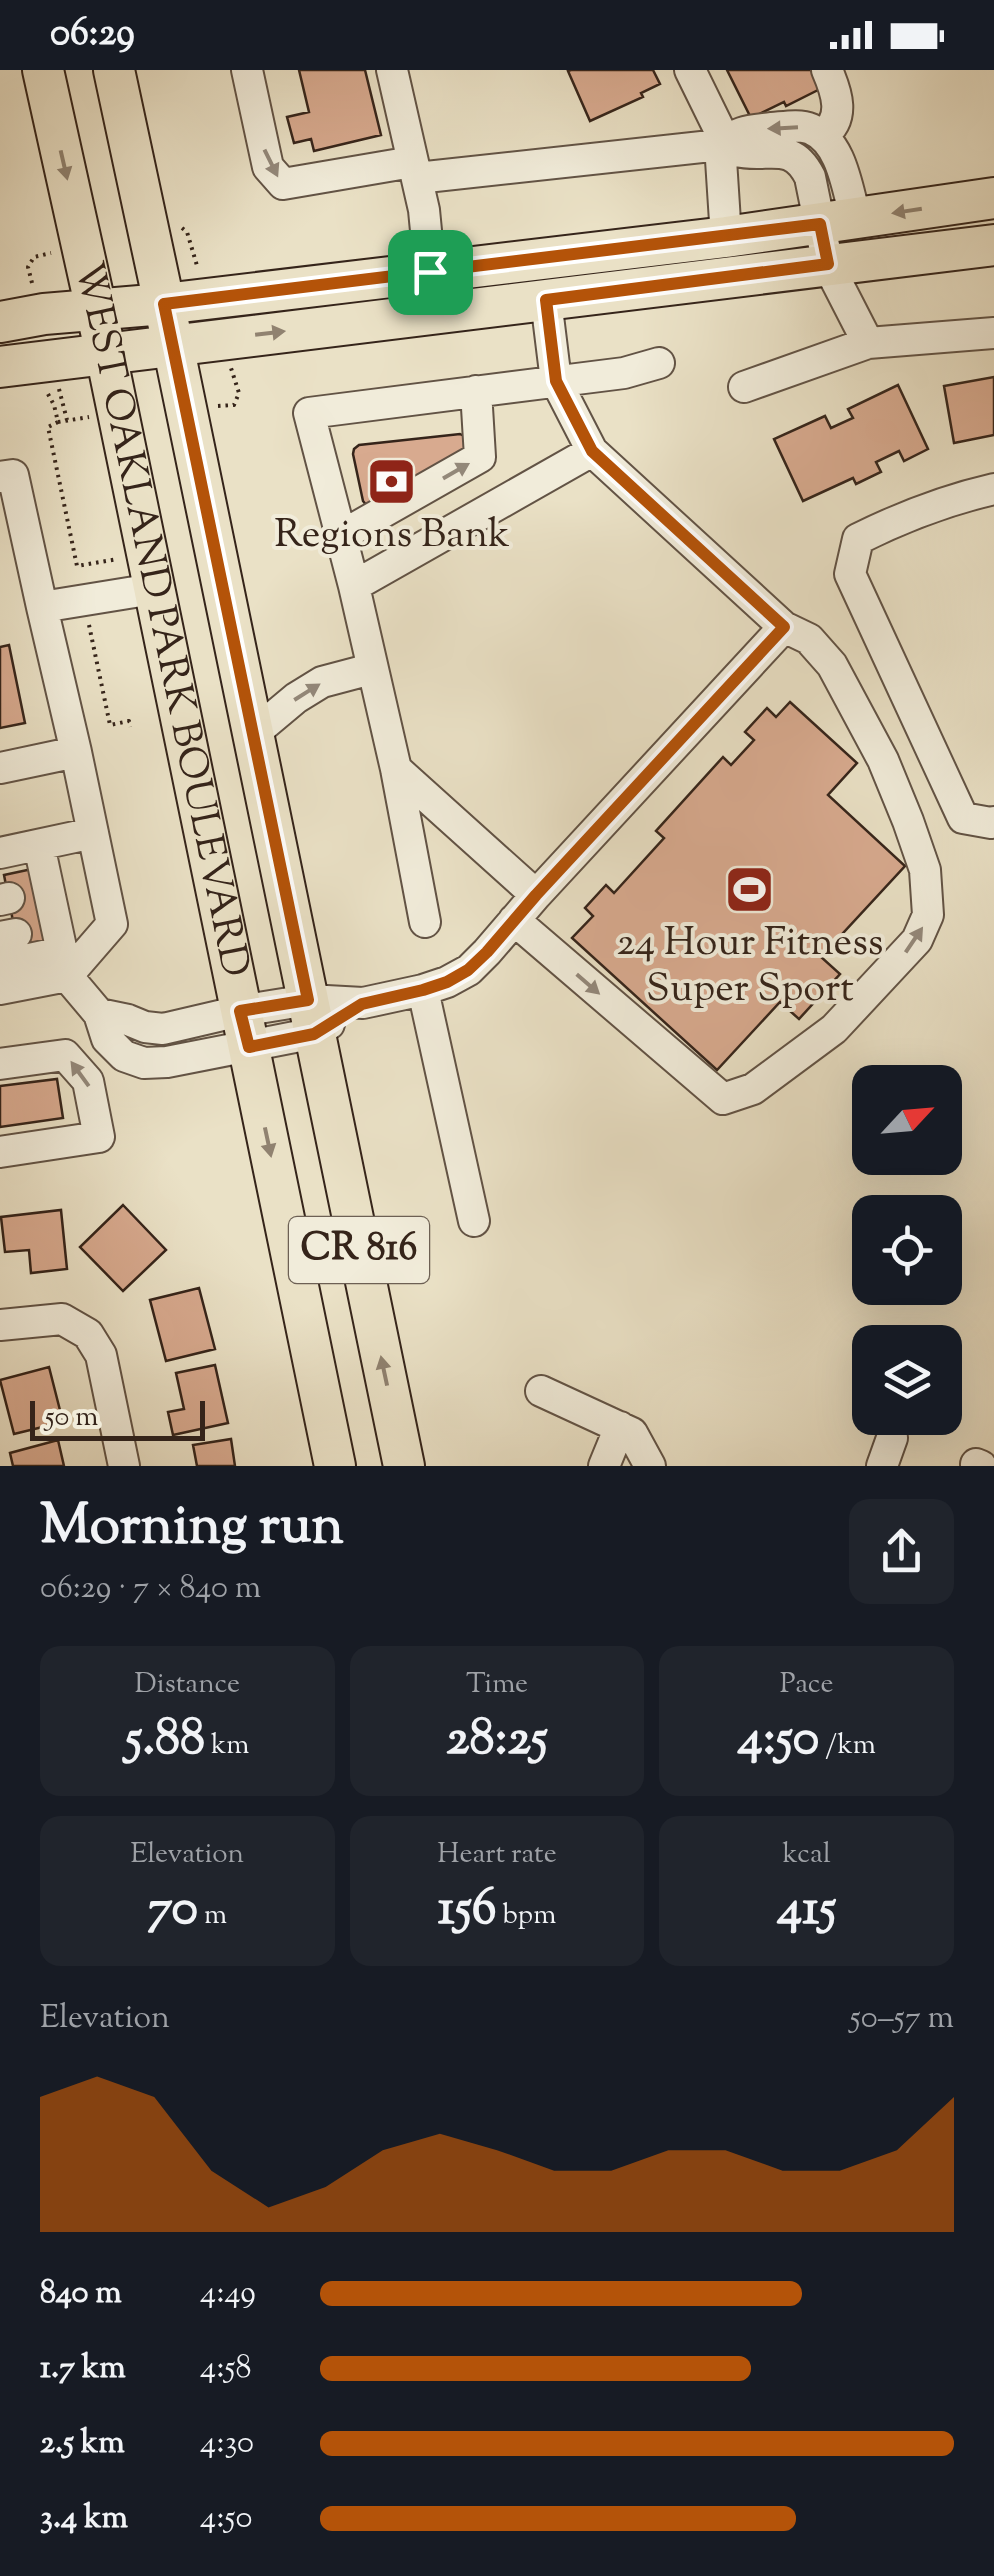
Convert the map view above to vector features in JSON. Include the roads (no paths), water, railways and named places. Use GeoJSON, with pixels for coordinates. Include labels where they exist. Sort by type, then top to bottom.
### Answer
{"type":"FeatureCollection","features":[{"type":"Feature","properties":{"kind":"main road","name":"WEST OAKLAND PARK BOULEVARD"},"geometry":{"type":"LineString","coordinates":[[43,70],[106,354],[335,1466]]}},
{"type":"Feature","properties":{"kind":"main road","name":"WEST OAKLAND PARK BOULEVARD"},"geometry":{"type":"LineString","coordinates":[[114,70],[404,1466]]}},
{"type":"Feature","properties":{"kind":"main road"},"geometry":{"type":"LineString","coordinates":[[0,322],[726,237],[994,198]]}},
{"type":"Feature","properties":{"kind":"main road"},"geometry":{"type":"LineString","coordinates":[[0,367],[994,245]]}},
{"type":"Feature","properties":{"kind":"street"},"geometry":{"type":"LineString","coordinates":[[247,70],[268,166],[283,184],[720,145],[738,152],[782,152],[803,164],[838,222]]}},
{"type":"Feature","properties":{"kind":"street"},"geometry":{"type":"LineString","coordinates":[[392,70],[424,210],[430,272]]}},
{"type":"Feature","properties":{"kind":"street"},"geometry":{"type":"LineString","coordinates":[[690,70],[720,129],[726,237]]}},
{"type":"Feature","properties":{"kind":"street"},"geometry":{"type":"LineString","coordinates":[[822,136],[832,129],[838,110],[837,93],[827,70]]}},
{"type":"Feature","properties":{"kind":"street"},"geometry":{"type":"LineString","coordinates":[[720,145],[738,132],[794,126],[822,136],[834,150],[838,222],[828,264],[868,343]]}},
{"type":"Feature","properties":{"kind":"street"},"geometry":{"type":"LineString","coordinates":[[514,920],[723,1099],[753,1090],[834,1028],[917,940],[928,915],[925,870],[908,820],[882,760],[832,665],[809,639],[784,627],[592,451],[556,381],[546,300]]}},
{"type":"Feature","properties":{"kind":"street"},"geometry":{"type":"LineString","coordinates":[[744,387],[868,343],[994,333]]}},
{"type":"Feature","properties":{"kind":"street"},"geometry":{"type":"LineString","coordinates":[[424,922],[396,769],[309,413],[624,374],[660,363]]}},
{"type":"Feature","properties":{"kind":"street"},"geometry":{"type":"LineString","coordinates":[[341,536],[480,457],[476,392]]}},
{"type":"Feature","properties":{"kind":"street"},"geometry":{"type":"LineString","coordinates":[[354,586],[592,451]]}},
{"type":"Feature","properties":{"kind":"street"},"geometry":{"type":"LineString","coordinates":[[0,477],[13,474],[112,924],[67,976]]}},
{"type":"Feature","properties":{"kind":"street"},"geometry":{"type":"LineString","coordinates":[[994,488],[907,515],[858,539],[850,574],[963,818],[994,822]]}},
{"type":"Feature","properties":{"kind":"street"},"geometry":{"type":"LineString","coordinates":[[42,607],[153,589]]}},
{"type":"Feature","properties":{"kind":"street"},"geometry":{"type":"LineString","coordinates":[[39,845],[23,895],[15,953],[67,976],[99,1014],[163,1029],[244,1029],[423,990],[468,970],[487,952],[784,627]]}},
{"type":"Feature","properties":{"kind":"street"},"geometry":{"type":"LineString","coordinates":[[253,734],[322,682],[371,669]]}},
{"type":"Feature","properties":{"kind":"street"},"geometry":{"type":"LineString","coordinates":[[0,768],[76,752]]}},
{"type":"Feature","properties":{"kind":"street"},"geometry":{"type":"LineString","coordinates":[[396,769],[536,895]]}},
{"type":"Feature","properties":{"kind":"street"},"geometry":{"type":"LineString","coordinates":[[0,853],[93,833]]}},
{"type":"Feature","properties":{"kind":"street"},"geometry":{"type":"LineString","coordinates":[[423,990],[474,1221]]}},
{"type":"Feature","properties":{"kind":"street"},"geometry":{"type":"LineString","coordinates":[[0,1064],[65,1054],[88,1081],[99,1137],[0,1152]]}},
{"type":"Feature","properties":{"kind":"street"},"geometry":{"type":"LineString","coordinates":[[0,1134],[98,1120]]}},
{"type":"Feature","properties":{"kind":"street"},"geometry":{"type":"LineString","coordinates":[[0,1326],[62,1319],[88,1334],[101,1355],[124,1466]]}},
{"type":"Feature","properties":{"kind":"street"},"geometry":{"type":"LineString","coordinates":[[540,1390],[632,1433],[650,1466]]}},
{"type":"Feature","properties":{"kind":"street"},"geometry":{"type":"LineString","coordinates":[[604,1466],[620,1427]]}},
{"type":"Feature","properties":{"kind":"place","name":"Regions Bank"},"geometry":{"type":"Point","coordinates":[392,481]}},
{"type":"Feature","properties":{"kind":"place","name":"24 Hour Fitness Super Sport"},"geometry":{"type":"Point","coordinates":[750,889]}}]}
